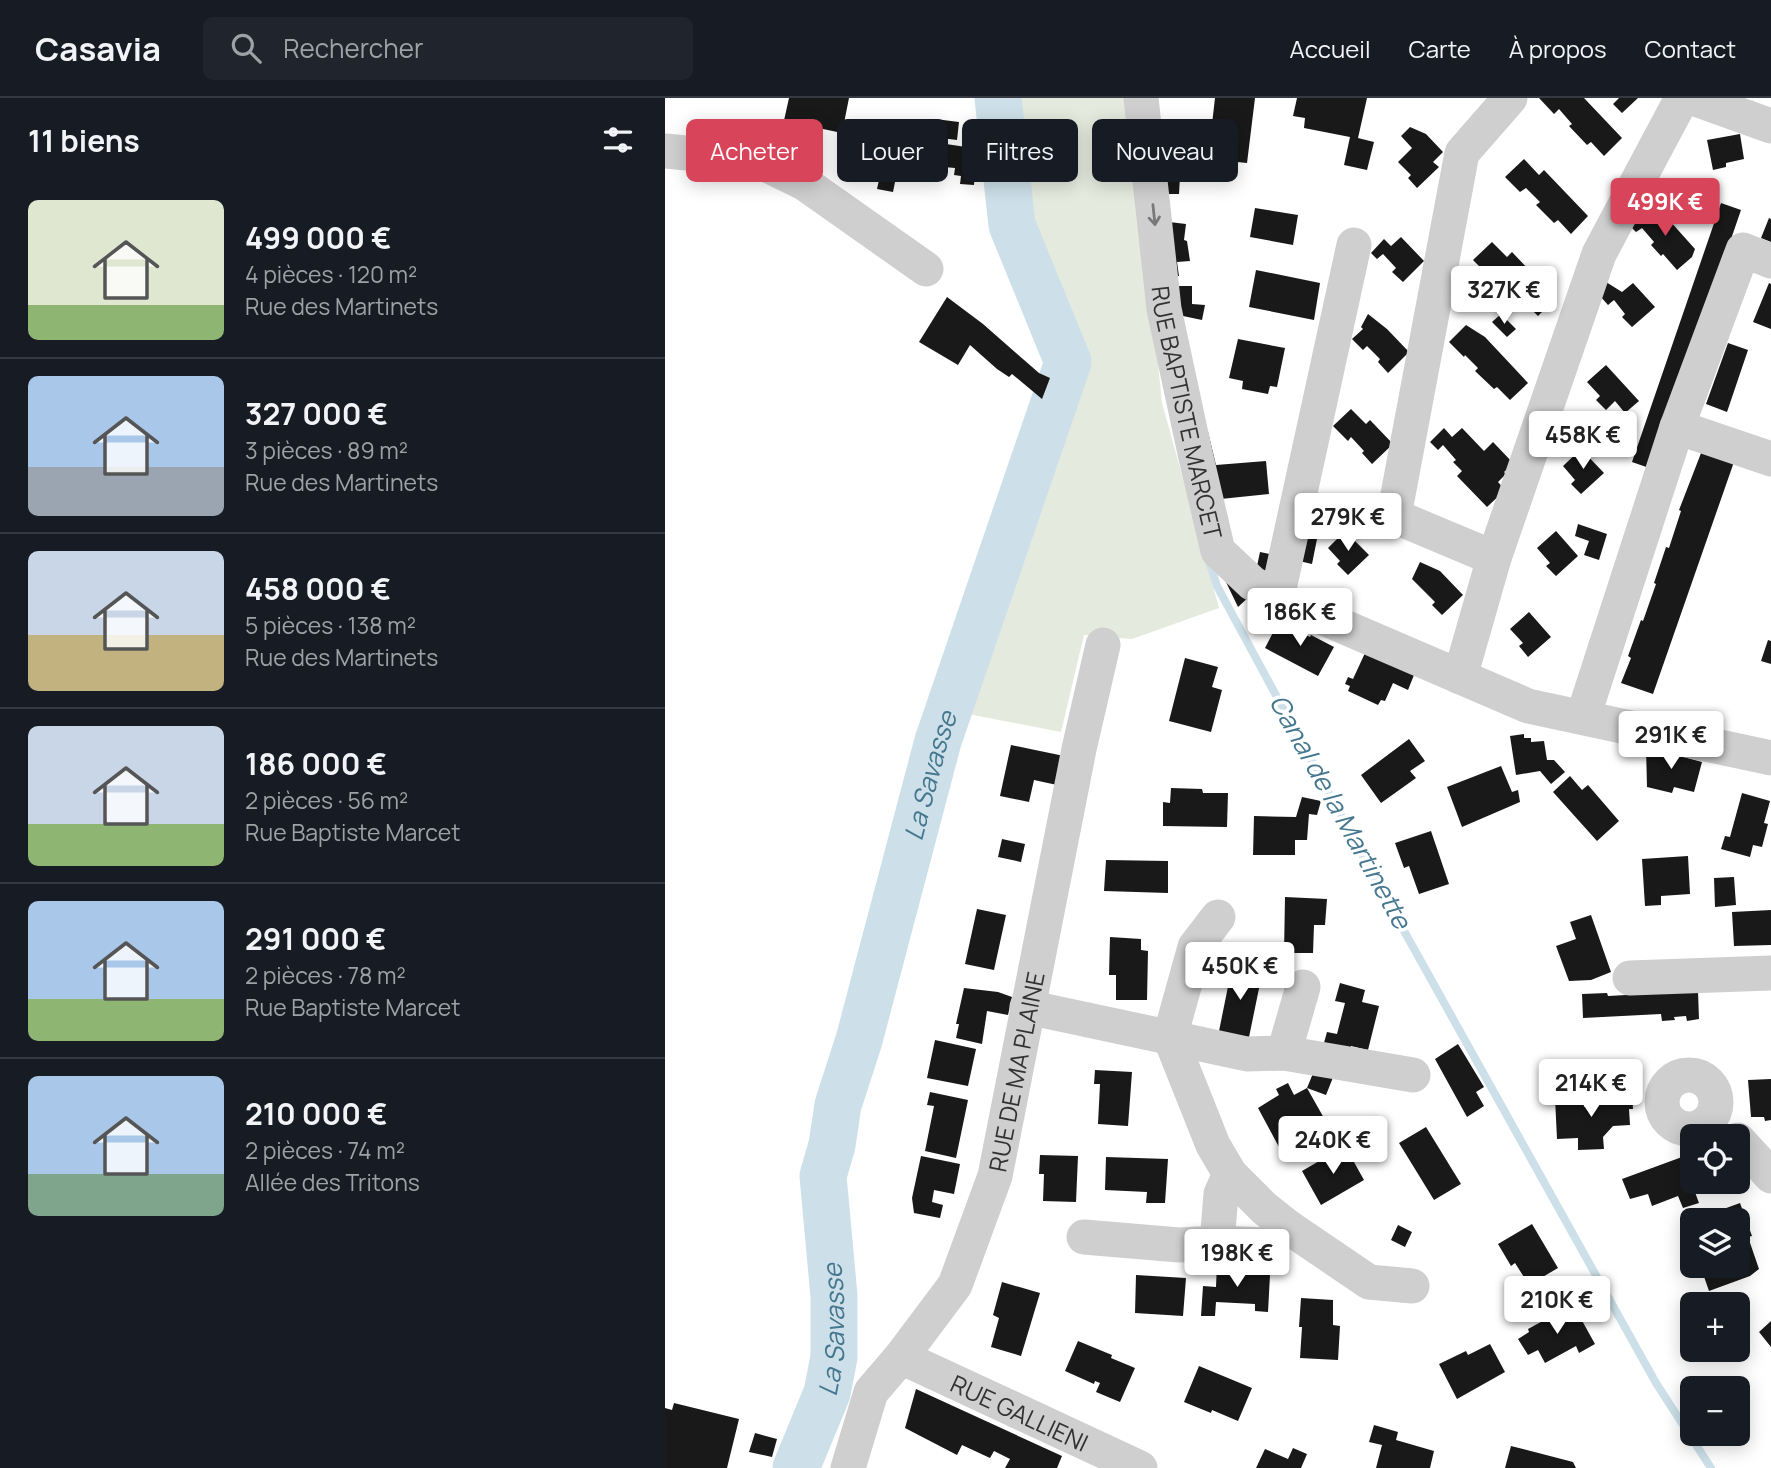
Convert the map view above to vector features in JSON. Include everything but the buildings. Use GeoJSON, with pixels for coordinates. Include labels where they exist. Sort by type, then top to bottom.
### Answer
{"type":"FeatureCollection","features":[{"type":"Feature","properties":{"kind":"street","name":"RUE BAPTISTE MARCET"},"geometry":{"type":"LineString","coordinates":[[1141,98],[1164,309],[1218,551],[1252,583],[1277,598],[1528,706],[1771,758]]}},
{"type":"Feature","properties":{"kind":"street"},"geometry":{"type":"LineString","coordinates":[[1495,558],[1394,516],[1462,153],[1510,98]]}},
{"type":"Feature","properties":{"kind":"street"},"geometry":{"type":"LineString","coordinates":[[1461,677],[1495,558],[1599,254],[1682,98]]}},
{"type":"Feature","properties":{"kind":"street"},"geometry":{"type":"LineString","coordinates":[[1693,98],[1771,125]]}},
{"type":"Feature","properties":{"kind":"street"},"geometry":{"type":"LineString","coordinates":[[665,151],[757,160],[804,183],[926,269]]}},
{"type":"Feature","properties":{"kind":"street"},"geometry":{"type":"LineString","coordinates":[[1277,598],[1354,244]]}},
{"type":"Feature","properties":{"kind":"street"},"geometry":{"type":"LineString","coordinates":[[1583,717],[1677,427],[1743,250],[1771,261]]}},
{"type":"Feature","properties":{"kind":"street"},"geometry":{"type":"LineString","coordinates":[[1677,427],[1771,459]]}},
{"type":"Feature","properties":{"kind":"street","name":"RUE DE MA PLAINE"},"geometry":{"type":"LineString","coordinates":[[848,1468],[871,1392],[955,1285],[995,1176],[1079,749],[1103,645]]}},
{"type":"Feature","properties":{"kind":"street"},"geometry":{"type":"LineString","coordinates":[[1217,917],[1195,947],[1170,1037],[1213,1145],[1230,1174],[1264,1208],[1288,1227],[1369,1282],[1412,1286]]}},
{"type":"Feature","properties":{"kind":"street"},"geometry":{"type":"LineString","coordinates":[[1630,978],[1771,973]]}},
{"type":"Feature","properties":{"kind":"street"},"geometry":{"type":"LineString","coordinates":[[1284,1053],[1303,987]]}},
{"type":"Feature","properties":{"kind":"street"},"geometry":{"type":"LineString","coordinates":[[1027,1007],[1247,1054],[1284,1053],[1413,1075]]}},
{"type":"Feature","properties":{"kind":"street"},"geometry":{"type":"LineString","coordinates":[[1750,1153],[1771,1176]]}},
{"type":"Feature","properties":{"kind":"street"},"geometry":{"type":"LineString","coordinates":[[1217,1243],[1221,1194],[1230,1174]]}},
{"type":"Feature","properties":{"kind":"street"},"geometry":{"type":"LineString","coordinates":[[1084,1237],[1179,1245],[1266,1245],[1288,1227]]}},
{"type":"Feature","properties":{"kind":"street","name":"RUE GALLIENI"},"geometry":{"type":"LineString","coordinates":[[901,1357],[1140,1468]]}},
{"type":"Feature","properties":{"kind":"shaded area"},"geometry":{"type":"Polygon","coordinates":[[[1010,98],[1131,98],[1133,119],[1092,119],[1092,182],[1140,182],[1162,403],[1219,608],[1132,639],[1084,635],[1061,732],[958,712],[1086,363],[1020,222],[1017,182],[1078,182],[1078,119],[1012,119],[1010,98]]]}},
{"type":"Feature","properties":{"kind":"waterway","name":"La Savasse"},"geometry":{"type":"LineString","coordinates":[[796,1468],[827,1393],[834,1357],[834,1296],[823,1176],[832,1145],[838,1105],[859,1040],[938,741],[1068,362],[1012,225],[998,98]]}},
{"type":"Feature","properties":{"kind":"waterway","name":"Canal de la Martinette"},"geometry":{"type":"LineString","coordinates":[[1209,561],[1217,586],[1379,886],[1656,1383],[1711,1468]]}}]}
